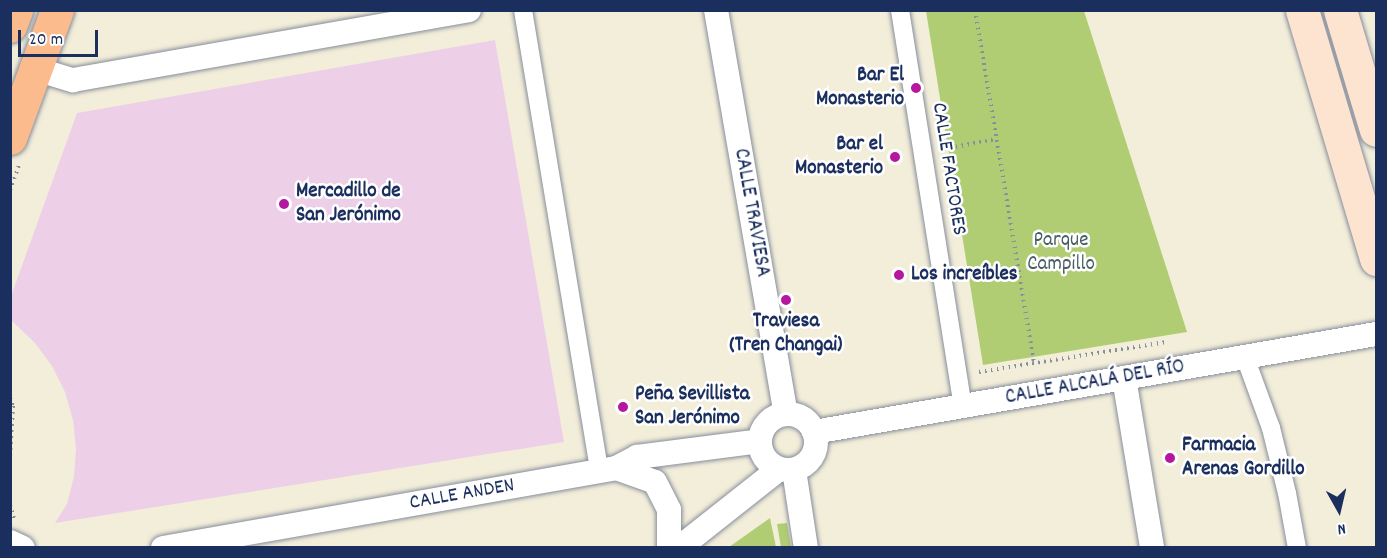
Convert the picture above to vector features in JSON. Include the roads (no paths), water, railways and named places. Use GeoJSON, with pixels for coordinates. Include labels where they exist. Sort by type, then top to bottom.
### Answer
{"type":"FeatureCollection","features":[{"type":"Feature","properties":{"kind":"main road"},"geometry":{"type":"LineString","coordinates":[[10,26],[16,10]]}},
{"type":"Feature","properties":{"kind":"main road"},"geometry":{"type":"LineString","coordinates":[[10,138],[57,10]]}},
{"type":"Feature","properties":{"kind":"main road"},"geometry":{"type":"LineString","coordinates":[[1302,10],[1377,259]]}},
{"type":"Feature","properties":{"kind":"main road"},"geometry":{"type":"LineString","coordinates":[[1340,10],[1377,130]]}},
{"type":"Feature","properties":{"kind":"street"},"geometry":{"type":"LineString","coordinates":[[36,69],[73,80],[469,10]]}},
{"type":"Feature","properties":{"kind":"street"},"geometry":{"type":"LineString","coordinates":[[523,10],[608,470],[655,482],[669,510],[669,548]]}},
{"type":"Feature","properties":{"kind":"street","name":"CALLE TRAVIESA"},"geometry":{"type":"LineString","coordinates":[[716,10],[786,414]]}},
{"type":"Feature","properties":{"kind":"street","name":"CALLE FACTORES"},"geometry":{"type":"LineString","coordinates":[[900,10],[963,406]]}},
{"type":"Feature","properties":{"kind":"street","name":"CALLE ALCALÁ DEL RÍO"},"geometry":{"type":"LineString","coordinates":[[814,432],[1377,334]]}},
{"type":"Feature","properties":{"kind":"street"},"geometry":{"type":"LineString","coordinates":[[1245,357],[1271,428],[1287,493],[1297,548]]}},
{"type":"Feature","properties":{"kind":"street"},"geometry":{"type":"LineString","coordinates":[[1124,378],[1152,548]]}},
{"type":"Feature","properties":{"kind":"street"},"geometry":{"type":"LineString","coordinates":[[679,548],[786,469],[810,460],[816,442],[814,432],[808,422],[798,416],[786,414],[771,420],[761,433],[760,441],[762,453],[768,462],[786,469]]}},
{"type":"Feature","properties":{"kind":"street","name":"CALLE ANDEN"},"geometry":{"type":"LineString","coordinates":[[163,548],[608,470],[637,457],[760,441]]}},
{"type":"Feature","properties":{"kind":"street"},"geometry":{"type":"LineString","coordinates":[[655,482],[663,464],[674,453]]}},
{"type":"Feature","properties":{"kind":"street"},"geometry":{"type":"LineString","coordinates":[[786,469],[806,548]]}},
{"type":"Feature","properties":{"kind":"street"},"geometry":{"type":"LineString","coordinates":[[10,542],[23,548]]}},
{"type":"Feature","properties":{"kind":"place","name":"Bar El Monasterio"},"geometry":{"type":"Point","coordinates":[916,88]}},
{"type":"Feature","properties":{"kind":"place","name":"Bar el Monasterio"},"geometry":{"type":"Point","coordinates":[895,157]}},
{"type":"Feature","properties":{"kind":"place","name":"Mercadillo de San Jerónimo"},"geometry":{"type":"Point","coordinates":[284,204]}},
{"type":"Feature","properties":{"kind":"place","name":"Los increíbles"},"geometry":{"type":"Point","coordinates":[899,275]}},
{"type":"Feature","properties":{"kind":"place","name":"Traviesa (Tren Changai)"},"geometry":{"type":"Point","coordinates":[786,300]}},
{"type":"Feature","properties":{"kind":"place","name":"Peña Sevillista San Jerónimo"},"geometry":{"type":"Point","coordinates":[623,407]}},
{"type":"Feature","properties":{"kind":"place","name":"Farmacia Arenas Gordillo"},"geometry":{"type":"Point","coordinates":[1170,458]}},
{"type":"Feature","properties":{"kind":"park label","name":"Parque Campillo"},"geometry":{"type":"Point","coordinates":[1061,253]}}]}
